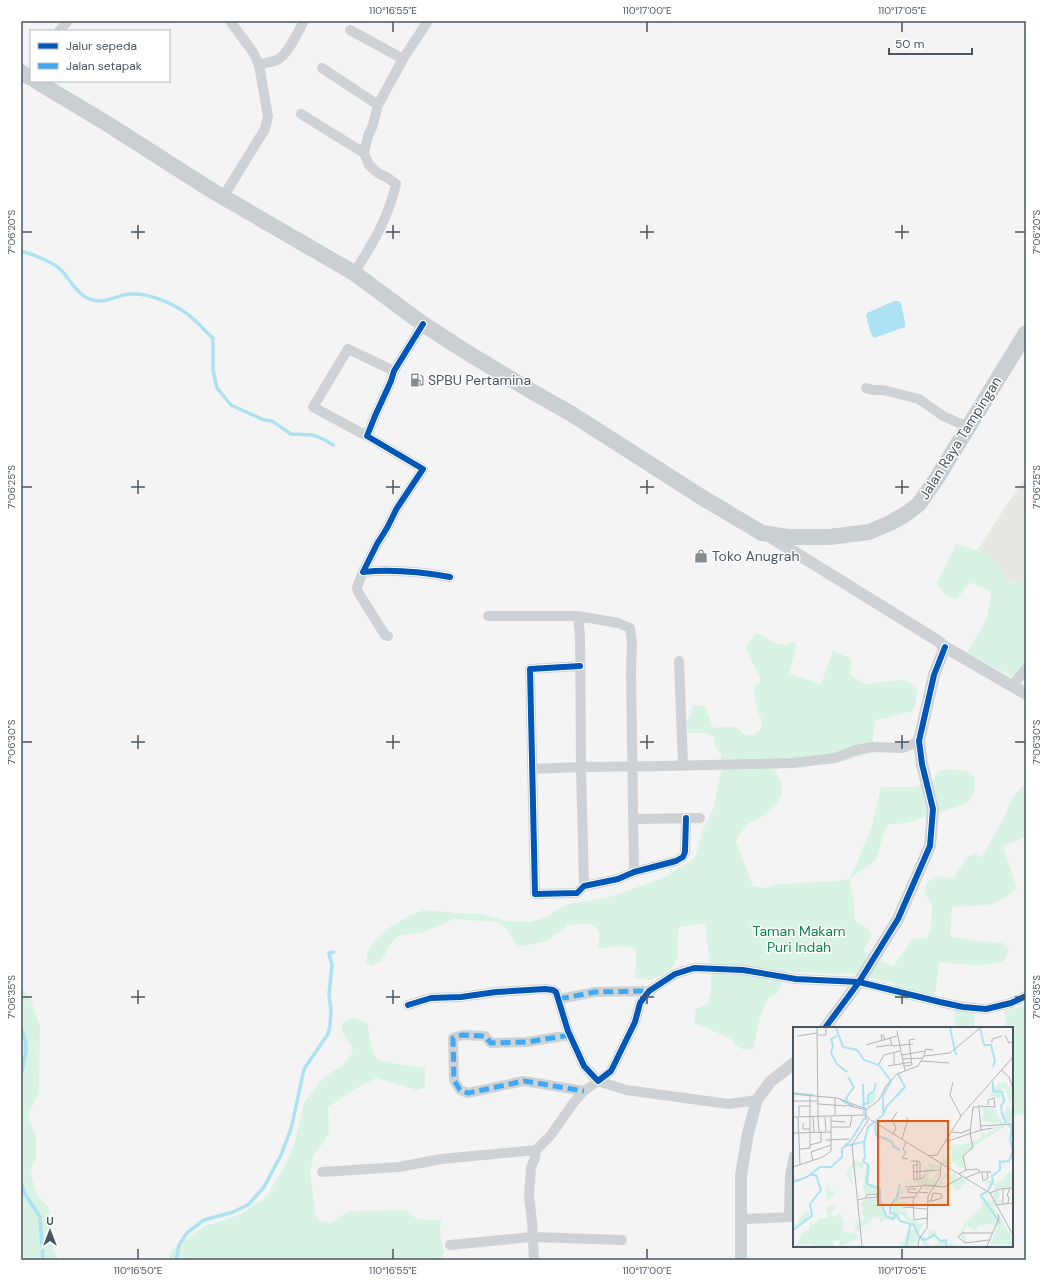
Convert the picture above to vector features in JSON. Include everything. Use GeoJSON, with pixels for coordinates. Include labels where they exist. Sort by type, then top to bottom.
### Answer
{"type":"FeatureCollection","features":[{"type":"Feature","properties":{"kind":"main road","name":"Jalan Raya Tampingan"},"geometry":{"type":"LineString","coordinates":[[42,82],[223,197],[354,273],[424,324],[530,391],[570,413],[703,498],[762,532],[786,537],[829,538],[869,532],[906,514],[919,504],[937,478],[1026,333]]}},
{"type":"Feature","properties":{"kind":"street"},"geometry":{"type":"LineString","coordinates":[[61,30],[68,21]]}},
{"type":"Feature","properties":{"kind":"street"},"geometry":{"type":"LineString","coordinates":[[259,65],[278,60],[286,51],[304,21]]}},
{"type":"Feature","properties":{"kind":"street"},"geometry":{"type":"LineString","coordinates":[[364,154],[378,105],[403,59],[428,21]]}},
{"type":"Feature","properties":{"kind":"street"},"geometry":{"type":"LineString","coordinates":[[223,197],[265,129],[268,116],[259,65],[253,52],[235,23]]}},
{"type":"Feature","properties":{"kind":"street"},"geometry":{"type":"LineString","coordinates":[[350,30],[403,59]]}},
{"type":"Feature","properties":{"kind":"street"},"geometry":{"type":"LineString","coordinates":[[322,68],[378,105]]}},
{"type":"Feature","properties":{"kind":"street"},"geometry":{"type":"LineString","coordinates":[[301,114],[364,154],[369,165],[378,174],[388,178],[396,184],[392,201],[376,238],[354,273]]}},
{"type":"Feature","properties":{"kind":"street"},"geometry":{"type":"LineString","coordinates":[[367,436],[374,416],[391,381],[394,371],[424,324]]}},
{"type":"Feature","properties":{"kind":"street"},"geometry":{"type":"LineString","coordinates":[[388,636],[385,635],[358,592],[358,587],[376,544],[387,528],[396,508],[423,469],[367,436],[313,407],[348,349],[394,371]]}},
{"type":"Feature","properties":{"kind":"street"},"geometry":{"type":"LineString","coordinates":[[866,388],[872,390],[883,390],[919,399],[943,416],[968,427]]}},
{"type":"Feature","properties":{"kind":"street"},"geometry":{"type":"LineString","coordinates":[[762,532],[945,647],[1026,694]]}},
{"type":"Feature","properties":{"kind":"street"},"geometry":{"type":"LineString","coordinates":[[363,572],[381,570],[433,574],[450,577]]}},
{"type":"Feature","properties":{"kind":"street"},"geometry":{"type":"LineString","coordinates":[[488,616],[578,616],[618,623],[630,628],[632,643],[631,672],[634,872]]}},
{"type":"Feature","properties":{"kind":"street"},"geometry":{"type":"LineString","coordinates":[[578,616],[580,636],[584,886]]}},
{"type":"Feature","properties":{"kind":"street"},"geometry":{"type":"LineString","coordinates":[[826,1027],[859,982],[898,919],[930,846],[933,809],[922,764],[919,741],[934,675],[945,647]]}},
{"type":"Feature","properties":{"kind":"street"},"geometry":{"type":"LineString","coordinates":[[679,661],[683,765]]}},
{"type":"Feature","properties":{"kind":"street"},"geometry":{"type":"LineString","coordinates":[[580,666],[530,669],[535,894],[577,893],[584,886],[618,880],[634,872],[676,861],[683,856],[685,852],[686,818]]}},
{"type":"Feature","properties":{"kind":"street"},"geometry":{"type":"LineString","coordinates":[[1012,686],[1026,669]]}},
{"type":"Feature","properties":{"kind":"street"},"geometry":{"type":"LineString","coordinates":[[532,769],[793,762],[835,758],[856,750],[872,747],[903,748],[919,741]]}},
{"type":"Feature","properties":{"kind":"street"},"geometry":{"type":"LineString","coordinates":[[634,819],[700,818]]}},
{"type":"Feature","properties":{"kind":"street"},"geometry":{"type":"LineString","coordinates":[[534,1260],[529,1196],[531,1167],[535,1158],[536,1150],[551,1135],[574,1102],[584,1091],[611,1071],[635,1022],[640,1003],[649,991],[675,974],[694,968],[743,970],[796,979],[859,982],[963,1007],[986,1009],[1011,1003],[1026,996]]}},
{"type":"Feature","properties":{"kind":"street"},"geometry":{"type":"LineString","coordinates":[[408,1005],[431,998],[461,997],[496,992],[545,988],[553,990],[556,992],[559,999],[570,1035],[584,1066],[598,1081],[626,1090],[729,1104],[757,1100]]}},
{"type":"Feature","properties":{"kind":"street"},"geometry":{"type":"LineString","coordinates":[[559,999],[596,992],[649,991]]}},
{"type":"Feature","properties":{"kind":"street"},"geometry":{"type":"LineString","coordinates":[[570,1035],[527,1042],[491,1043],[485,1036],[462,1035],[453,1038],[454,1080],[460,1090],[468,1093],[524,1081],[584,1091]]}},
{"type":"Feature","properties":{"kind":"street"},"geometry":{"type":"LineString","coordinates":[[741,1260],[741,1175],[748,1133],[757,1100],[770,1082],[792,1067]]}},
{"type":"Feature","properties":{"kind":"street"},"geometry":{"type":"LineString","coordinates":[[322,1172],[399,1167],[441,1159],[536,1150]]}},
{"type":"Feature","properties":{"kind":"street"},"geometry":{"type":"LineString","coordinates":[[741,1218],[791,1217],[790,1175],[793,1161]]}},
{"type":"Feature","properties":{"kind":"street"},"geometry":{"type":"LineString","coordinates":[[450,1246],[532,1237],[622,1240]]}},
{"type":"Feature","properties":{"kind":"shaded area"},"geometry":{"type":"Polygon","coordinates":[[[1026,477],[1026,586],[1005,579],[998,566],[977,551],[1026,477]]]}},
{"type":"Feature","properties":{"kind":"green space"},"geometry":{"type":"Polygon","coordinates":[[[956,544],[986,553],[998,566],[1005,579],[1026,586],[1026,665],[1013,677],[967,653],[987,618],[991,592],[970,582],[957,599],[948,596],[937,583],[956,544]]]}},
{"type":"Feature","properties":{"kind":"green space","name":"Taman Makam Puri Indah"},"geometry":{"type":"Polygon","coordinates":[[[756,633],[776,643],[785,645],[791,642],[796,643],[796,649],[789,674],[821,684],[833,651],[850,658],[852,665],[850,674],[859,681],[868,684],[898,680],[907,681],[917,689],[916,704],[912,711],[875,720],[873,740],[877,751],[844,761],[789,765],[774,770],[779,777],[782,791],[777,803],[759,819],[750,822],[736,841],[753,886],[763,888],[779,884],[849,879],[854,898],[854,918],[858,923],[867,928],[872,936],[863,951],[893,967],[913,939],[927,938],[931,926],[932,905],[924,891],[928,882],[937,876],[953,879],[967,857],[975,854],[981,858],[1004,818],[1011,800],[1026,782],[1026,837],[1003,846],[1017,889],[993,904],[952,907],[950,936],[974,941],[1004,943],[1009,948],[1005,960],[999,963],[982,965],[939,962],[934,1006],[894,997],[894,983],[847,973],[838,974],[785,971],[780,988],[776,995],[768,999],[761,1014],[753,1049],[744,1050],[735,1045],[730,1038],[694,1023],[696,1009],[707,1004],[711,991],[711,976],[705,923],[679,927],[677,943],[678,957],[672,968],[663,975],[650,980],[635,978],[635,948],[617,946],[598,949],[599,933],[597,929],[594,926],[585,924],[567,925],[564,929],[546,941],[519,946],[515,943],[507,929],[497,922],[454,919],[425,932],[398,936],[394,939],[381,961],[371,966],[368,964],[366,961],[368,951],[374,942],[390,927],[409,916],[424,910],[481,914],[507,921],[530,922],[543,918],[568,904],[610,897],[663,878],[693,859],[696,855],[702,832],[714,807],[721,772],[721,754],[717,750],[713,736],[704,733],[688,733],[687,722],[693,705],[705,706],[713,728],[734,727],[745,735],[754,735],[762,728],[753,687],[761,682],[746,647],[756,633]]]}},
{"type":"Feature","properties":{"kind":"green space"},"geometry":{"type":"Polygon","coordinates":[[[946,769],[968,771],[975,778],[975,789],[968,803],[907,823],[889,824],[885,830],[876,860],[849,879],[872,825],[881,787],[913,787],[933,781],[938,771],[946,769]]]}},
{"type":"Feature","properties":{"kind":"green space"},"geometry":{"type":"Polygon","coordinates":[[[21,989],[29,995],[40,1026],[39,1089],[28,1117],[36,1135],[36,1156],[32,1166],[31,1175],[37,1195],[48,1207],[51,1217],[53,1248],[58,1260],[21,1260],[21,989]]]}},
{"type":"Feature","properties":{"kind":"green space"},"geometry":{"type":"Polygon","coordinates":[[[1026,1005],[1026,1113],[1013,1116],[1013,1027],[1005,1027],[1005,1011],[1026,1005]]]}},
{"type":"Feature","properties":{"kind":"green space"},"geometry":{"type":"Polygon","coordinates":[[[955,1010],[975,1013],[975,1027],[954,1027],[955,1010]]]}},
{"type":"Feature","properties":{"kind":"green space"},"geometry":{"type":"Polygon","coordinates":[[[354,1018],[367,1023],[371,1046],[376,1057],[392,1063],[425,1068],[425,1085],[422,1089],[417,1090],[376,1078],[355,1089],[328,1107],[329,1133],[314,1154],[310,1173],[316,1217],[320,1221],[330,1223],[347,1212],[405,1210],[417,1219],[441,1220],[440,1234],[443,1254],[440,1260],[168,1260],[172,1250],[205,1226],[240,1215],[266,1197],[282,1171],[294,1145],[304,1103],[319,1083],[330,1073],[343,1065],[352,1053],[353,1048],[344,1035],[342,1028],[345,1021],[354,1018]]]}},
{"type":"Feature","properties":{"kind":"water"},"geometry":{"type":"Polygon","coordinates":[[[894,301],[899,301],[901,303],[905,327],[874,338],[871,334],[866,315],[867,313],[894,301]]]}},
{"type":"Feature","properties":{"kind":"waterway"},"geometry":{"type":"LineString","coordinates":[[21,251],[54,264],[62,271],[76,289],[87,298],[104,301],[125,295],[138,294],[160,299],[180,309],[213,338],[213,370],[217,388],[231,405],[264,420],[272,421],[291,434],[313,435],[333,445]]}},
{"type":"Feature","properties":{"kind":"waterway"},"geometry":{"type":"LineString","coordinates":[[176,1260],[179,1245],[187,1233],[204,1220],[233,1212],[248,1205],[264,1187],[281,1155],[291,1129],[304,1069],[328,1034],[331,1010],[329,994],[332,965],[329,953],[334,952]]}},
{"type":"Feature","properties":{"kind":"waterway"},"geometry":{"type":"LineString","coordinates":[[21,1028],[26,1046],[21,1074]]}},
{"type":"Feature","properties":{"kind":"waterway"},"geometry":{"type":"LineString","coordinates":[[21,1184],[25,1194],[40,1217],[43,1260]]}},
{"type":"Feature","properties":{"kind":"marked path"},"geometry":{"type":"LineString","coordinates":[[559,999],[595,992],[649,991]]}},
{"type":"Feature","properties":{"kind":"marked path"},"geometry":{"type":"LineString","coordinates":[[570,1035],[527,1042],[491,1043],[485,1036],[462,1035],[453,1038],[454,1080],[460,1090],[468,1093],[524,1081],[584,1091]]}},
{"type":"Feature","properties":{"kind":"cycle path"},"geometry":{"type":"LineString","coordinates":[[423,324],[394,371],[367,436],[423,469],[397,508],[363,572],[407,572],[450,577]]}},
{"type":"Feature","properties":{"kind":"cycle path"},"geometry":{"type":"LineString","coordinates":[[826,1027],[859,982],[898,919],[930,846],[933,809],[922,764],[919,741],[934,675],[945,647]]}},
{"type":"Feature","properties":{"kind":"cycle path"},"geometry":{"type":"LineString","coordinates":[[580,666],[530,669],[535,894],[577,893],[584,886],[618,879],[634,872],[676,861],[683,857],[685,852],[686,818]]}},
{"type":"Feature","properties":{"kind":"cycle path"},"geometry":{"type":"LineString","coordinates":[[408,1005],[431,998],[461,997],[496,992],[545,989],[553,990],[556,992],[568,1031],[584,1066],[598,1081],[611,1071],[635,1022],[640,1003],[649,991],[675,974],[694,968],[743,970],[796,979],[859,982],[963,1007],[986,1009],[1011,1003],[1026,996]]}},
{"type":"Feature","properties":{"kind":"place","name":"SPBU Pertamina"},"geometry":{"type":"Point","coordinates":[417,380]}},
{"type":"Feature","properties":{"kind":"place","name":"Toko Anugrah"},"geometry":{"type":"Point","coordinates":[701,556]}}]}
